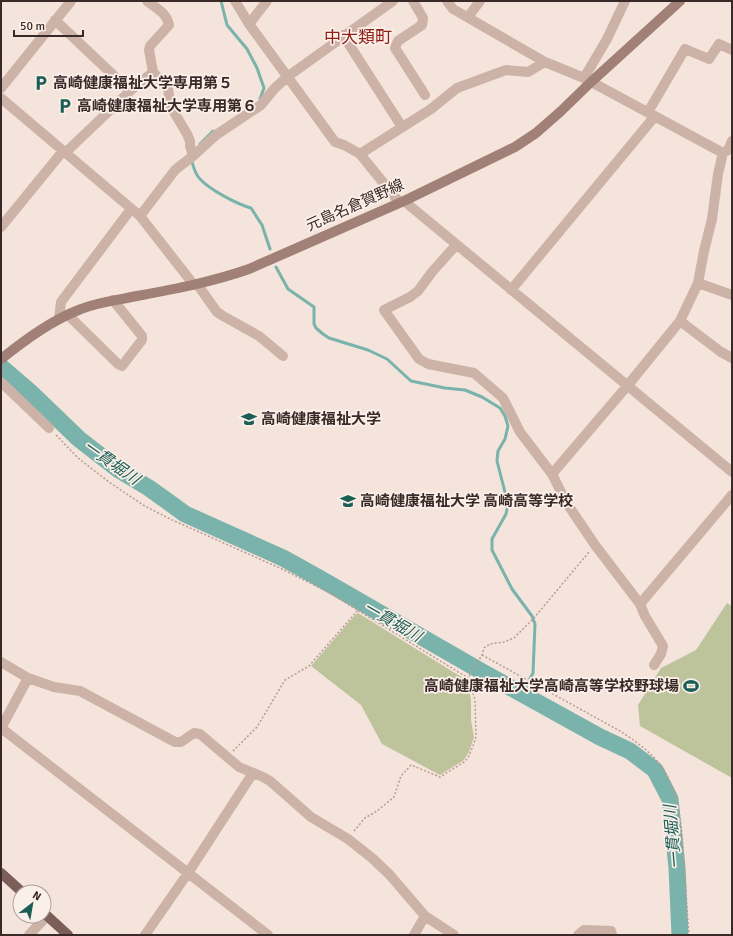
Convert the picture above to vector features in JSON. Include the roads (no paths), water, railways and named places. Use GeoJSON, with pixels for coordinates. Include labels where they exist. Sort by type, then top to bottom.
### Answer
{"type":"FeatureCollection","features":[{"type":"Feature","properties":{"kind":"main road","name":"元島名倉賀野線"},"geometry":{"type":"LineString","coordinates":[[3,358],[63,317],[82,308],[113,300],[196,284],[249,269],[401,202],[515,147],[536,133],[560,112],[587,80],[680,1]]}},
{"type":"Feature","properties":{"kind":"main road"},"geometry":{"type":"LineString","coordinates":[[1,873],[13,884]]}},
{"type":"Feature","properties":{"kind":"main road"},"geometry":{"type":"LineString","coordinates":[[52,920],[68,935]]}},
{"type":"Feature","properties":{"kind":"street"},"geometry":{"type":"LineString","coordinates":[[1,88],[71,1]]}},
{"type":"Feature","properties":{"kind":"street"},"geometry":{"type":"LineString","coordinates":[[147,1],[166,16],[169,25],[150,46],[149,50],[154,72],[168,89],[171,107],[187,134],[193,156]]}},
{"type":"Feature","properties":{"kind":"street"},"geometry":{"type":"LineString","coordinates":[[235,1],[249,24],[335,142],[360,154],[401,202],[456,244],[732,472]]}},
{"type":"Feature","properties":{"kind":"street"},"geometry":{"type":"LineString","coordinates":[[249,24],[267,1]]}},
{"type":"Feature","properties":{"kind":"street"},"geometry":{"type":"LineString","coordinates":[[140,216],[175,170],[216,135],[261,105],[287,76],[392,1]]}},
{"type":"Feature","properties":{"kind":"street"},"geometry":{"type":"LineString","coordinates":[[413,1],[423,18],[422,25],[398,41],[395,48],[425,95]]}},
{"type":"Feature","properties":{"kind":"street"},"geometry":{"type":"LineString","coordinates":[[447,1],[454,9],[545,62],[587,80],[723,153]]}},
{"type":"Feature","properties":{"kind":"street"},"geometry":{"type":"LineString","coordinates":[[468,17],[480,1]]}},
{"type":"Feature","properties":{"kind":"street"},"geometry":{"type":"LineString","coordinates":[[587,80],[625,1]]}},
{"type":"Feature","properties":{"kind":"street"},"geometry":{"type":"LineString","coordinates":[[55,20],[130,91]]}},
{"type":"Feature","properties":{"kind":"street"},"geometry":{"type":"LineString","coordinates":[[343,35],[402,127]]}},
{"type":"Feature","properties":{"kind":"street"},"geometry":{"type":"LineString","coordinates":[[511,290],[651,114],[685,48],[709,59],[719,44],[732,50]]}},
{"type":"Feature","properties":{"kind":"street"},"geometry":{"type":"LineString","coordinates":[[360,154],[431,110],[457,88],[506,70],[528,72],[545,62]]}},
{"type":"Feature","properties":{"kind":"street"},"geometry":{"type":"LineString","coordinates":[[1,227],[64,152],[130,91],[154,72]]}},
{"type":"Feature","properties":{"kind":"street"},"geometry":{"type":"LineString","coordinates":[[1,98],[140,216],[217,312],[259,336],[283,356]]}},
{"type":"Feature","properties":{"kind":"street"},"geometry":{"type":"LineString","coordinates":[[552,474],[628,386],[680,321],[698,283],[712,219],[718,174],[723,153],[728,150],[732,141]]}},
{"type":"Feature","properties":{"kind":"street"},"geometry":{"type":"LineString","coordinates":[[113,300],[142,336],[142,340],[122,366],[63,317],[61,302],[131,208]]}},
{"type":"Feature","properties":{"kind":"street"},"geometry":{"type":"LineString","coordinates":[[456,244],[418,291],[410,297],[384,310],[419,359],[428,364],[474,373],[503,398],[520,432],[552,474],[566,502],[640,604],[645,616],[663,646],[661,654],[654,665]]}},
{"type":"Feature","properties":{"kind":"street"},"geometry":{"type":"LineString","coordinates":[[698,283],[732,295]]}},
{"type":"Feature","properties":{"kind":"street"},"geometry":{"type":"LineString","coordinates":[[680,321],[721,352],[732,358]]}},
{"type":"Feature","properties":{"kind":"street"},"geometry":{"type":"LineString","coordinates":[[1,382],[49,428]]}},
{"type":"Feature","properties":{"kind":"street"},"geometry":{"type":"LineString","coordinates":[[640,604],[732,495]]}},
{"type":"Feature","properties":{"kind":"street"},"geometry":{"type":"LineString","coordinates":[[1,662],[28,678],[54,687],[80,691],[175,742],[181,742],[194,733],[200,734],[239,767],[263,776],[311,817],[348,839],[389,874],[425,916],[454,935]]}},
{"type":"Feature","properties":{"kind":"street"},"geometry":{"type":"LineString","coordinates":[[28,678],[1,728],[268,935]]}},
{"type":"Feature","properties":{"kind":"street"},"geometry":{"type":"LineString","coordinates":[[145,935],[188,873],[253,773]]}},
{"type":"Feature","properties":{"kind":"street"},"geometry":{"type":"LineString","coordinates":[[414,935],[425,916]]}},
{"type":"Feature","properties":{"kind":"street"},"geometry":{"type":"LineString","coordinates":[[29,935],[37,924]]}},
{"type":"Feature","properties":{"kind":"street"},"geometry":{"type":"LineString","coordinates":[[578,935],[584,930],[611,931],[612,935]]}},
{"type":"Feature","properties":{"kind":"waterway"},"geometry":{"type":"LineString","coordinates":[[221,1],[227,25],[247,49],[257,68],[264,88],[260,99]]}},
{"type":"Feature","properties":{"kind":"waterway"},"geometry":{"type":"LineString","coordinates":[[200,144],[213,131]]}},
{"type":"Feature","properties":{"kind":"waterway"},"geometry":{"type":"LineString","coordinates":[[192,162],[197,175],[210,188],[251,208],[262,225],[270,249]]}},
{"type":"Feature","properties":{"kind":"waterway"},"geometry":{"type":"LineString","coordinates":[[276,267],[288,289],[314,307],[314,324],[316,328],[329,338],[368,350],[387,359],[411,381],[445,388],[465,390],[482,397],[500,408],[505,416],[508,426],[505,439],[498,451],[497,461],[508,504],[506,514],[492,539],[492,550],[512,589],[532,616],[535,624],[533,673],[522,694]]}},
{"type":"Feature","properties":{"kind":"waterway","name":"一貫堀川"},"geometry":{"type":"LineString","coordinates":[[1,367],[29,391],[79,439],[119,470],[149,488],[185,514],[283,558],[486,674],[600,737],[630,751],[655,770],[670,799],[677,868],[680,935]]}},
{"type":"Feature","properties":{"kind":"place","name":"高崎健康福祉大学専用第５"},"geometry":{"type":"Point","coordinates":[41,83]}},
{"type":"Feature","properties":{"kind":"place","name":"高崎健康福祉大学専用第６"},"geometry":{"type":"Point","coordinates":[65,106]}},
{"type":"Feature","properties":{"kind":"place","name":"高崎健康福祉大学"},"geometry":{"type":"Point","coordinates":[249,419]}},
{"type":"Feature","properties":{"kind":"place","name":"高崎健康福祉大学 高崎高等学校"},"geometry":{"type":"Point","coordinates":[348,501]}},
{"type":"Feature","properties":{"kind":"place","name":"高崎健康福祉大学高崎高等学校野球場"},"geometry":{"type":"Point","coordinates":[691,686]}},
{"type":"Feature","properties":{"kind":"district","name":"中大類町"},"geometry":{"type":"Point","coordinates":[358,37]}}]}
